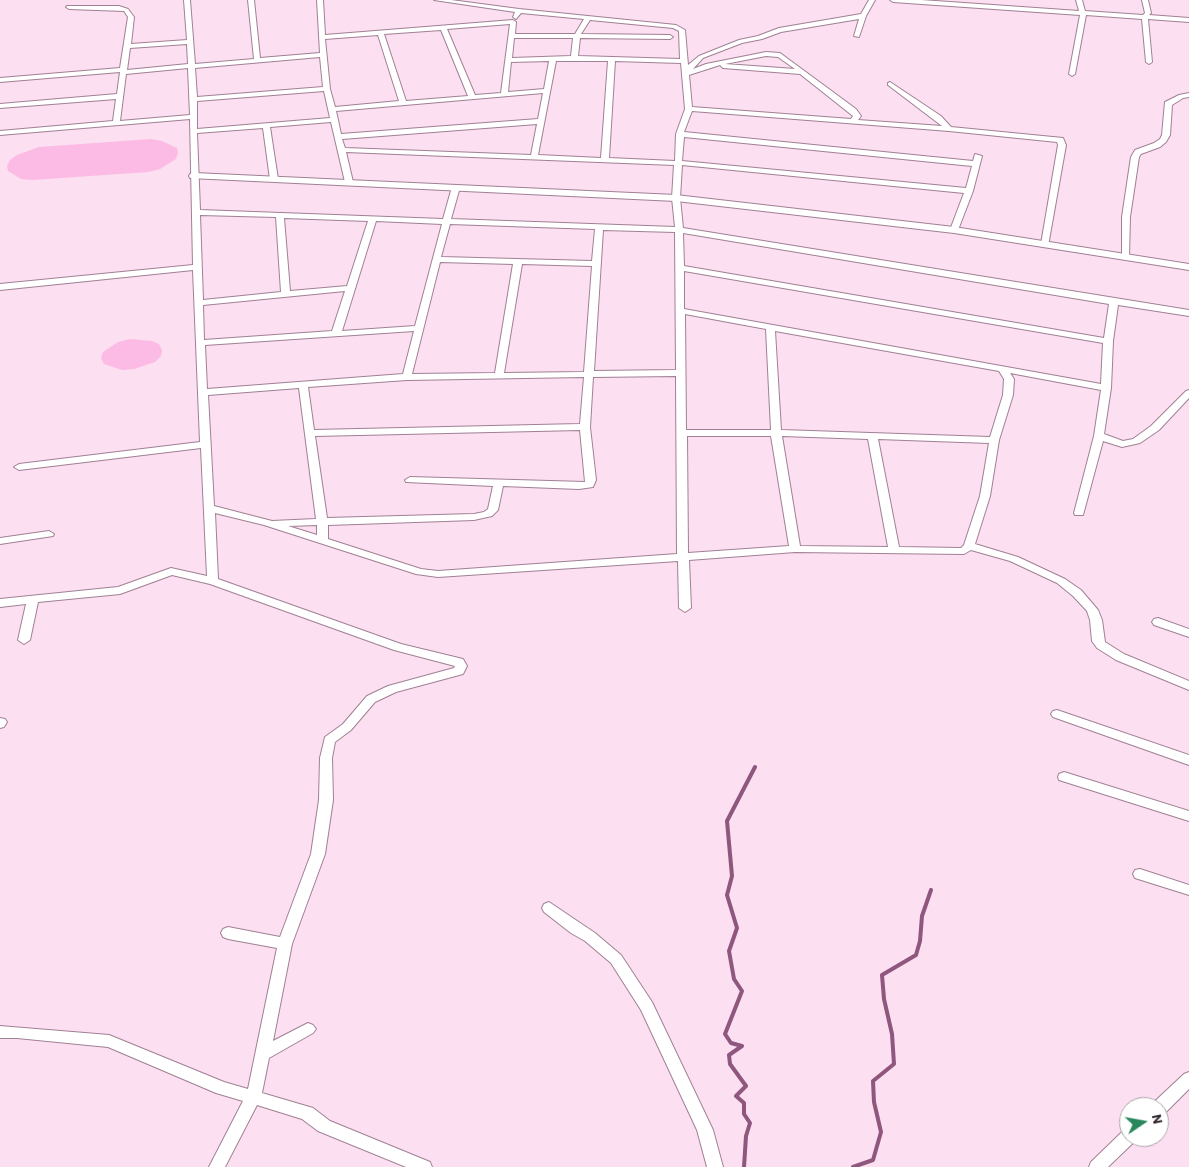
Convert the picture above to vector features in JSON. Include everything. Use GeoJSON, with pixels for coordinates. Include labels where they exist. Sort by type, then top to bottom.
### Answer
{"type":"FeatureCollection","features":[{"type":"Feature","properties":{"kind":"street"},"geometry":{"type":"LineString","coordinates":[[187,0],[194,99],[192,117],[197,268],[213,580]]}},
{"type":"Feature","properties":{"kind":"street"},"geometry":{"type":"LineString","coordinates":[[251,0],[257,60]]}},
{"type":"Feature","properties":{"kind":"street"},"geometry":{"type":"LineString","coordinates":[[320,0],[323,56],[328,89],[337,137],[349,182]]}},
{"type":"Feature","properties":{"kind":"street"},"geometry":{"type":"LineString","coordinates":[[437,0],[518,11],[679,27],[682,30],[689,109],[680,134],[680,163],[676,198],[680,268],[685,608]]}},
{"type":"Feature","properties":{"kind":"street"},"geometry":{"type":"LineString","coordinates":[[857,36],[863,16],[872,0]]}},
{"type":"Feature","properties":{"kind":"street"},"geometry":{"type":"LineString","coordinates":[[893,0],[976,3],[1083,14],[1189,20]]}},
{"type":"Feature","properties":{"kind":"street"},"geometry":{"type":"LineString","coordinates":[[1030,0],[1031,9]]}},
{"type":"Feature","properties":{"kind":"street"},"geometry":{"type":"LineString","coordinates":[[1072,74],[1083,14],[1079,0]]}},
{"type":"Feature","properties":{"kind":"street"},"geometry":{"type":"LineString","coordinates":[[1144,17],[1148,13],[1145,0]]}},
{"type":"Feature","properties":{"kind":"street"},"geometry":{"type":"LineString","coordinates":[[69,7],[126,10],[131,17],[116,123]]}},
{"type":"Feature","properties":{"kind":"street"},"geometry":{"type":"LineString","coordinates":[[504,94],[513,22],[518,11]]}},
{"type":"Feature","properties":{"kind":"street"},"geometry":{"type":"LineString","coordinates":[[709,66],[766,54],[767,46],[778,30],[863,16]]}},
{"type":"Feature","properties":{"kind":"street"},"geometry":{"type":"LineString","coordinates":[[574,58],[577,36],[588,17]]}},
{"type":"Feature","properties":{"kind":"street"},"geometry":{"type":"LineString","coordinates":[[1144,17],[1149,62]]}},
{"type":"Feature","properties":{"kind":"street"},"geometry":{"type":"LineString","coordinates":[[322,37],[513,22]]}},
{"type":"Feature","properties":{"kind":"street"},"geometry":{"type":"LineString","coordinates":[[444,27],[472,97]]}},
{"type":"Feature","properties":{"kind":"street"},"geometry":{"type":"LineString","coordinates":[[380,32],[403,103]]}},
{"type":"Feature","properties":{"kind":"street"},"geometry":{"type":"LineString","coordinates":[[511,36],[670,37]]}},
{"type":"Feature","properties":{"kind":"street"},"geometry":{"type":"LineString","coordinates":[[128,46],[190,42]]}},
{"type":"Feature","properties":{"kind":"street"},"geometry":{"type":"LineString","coordinates":[[686,67],[702,56],[725,46],[767,46],[853,111],[857,116],[853,121]]}},
{"type":"Feature","properties":{"kind":"street"},"geometry":{"type":"LineString","coordinates":[[0,80],[323,56]]}},
{"type":"Feature","properties":{"kind":"street"},"geometry":{"type":"LineString","coordinates":[[508,60],[553,58],[612,59],[686,67],[738,67],[801,72]]}},
{"type":"Feature","properties":{"kind":"street"},"geometry":{"type":"LineString","coordinates":[[534,157],[553,58]]}},
{"type":"Feature","properties":{"kind":"street"},"geometry":{"type":"LineString","coordinates":[[605,160],[612,59]]}},
{"type":"Feature","properties":{"kind":"street"},"geometry":{"type":"LineString","coordinates":[[738,67],[790,63]]}},
{"type":"Feature","properties":{"kind":"street"},"geometry":{"type":"LineString","coordinates":[[890,84],[938,118],[949,129]]}},
{"type":"Feature","properties":{"kind":"street"},"geometry":{"type":"LineString","coordinates":[[194,99],[328,89]]}},
{"type":"Feature","properties":{"kind":"street"},"geometry":{"type":"LineString","coordinates":[[333,109],[547,91]]}},
{"type":"Feature","properties":{"kind":"street"},"geometry":{"type":"LineString","coordinates":[[1125,257],[1126,217],[1135,157],[1138,152],[1157,145],[1163,140],[1166,135],[1168,104],[1181,96],[1189,95]]}},
{"type":"Feature","properties":{"kind":"street"},"geometry":{"type":"LineString","coordinates":[[0,106],[121,96]]}},
{"type":"Feature","properties":{"kind":"street"},"geometry":{"type":"LineString","coordinates":[[689,109],[1056,139],[1062,142],[1045,244]]}},
{"type":"Feature","properties":{"kind":"street"},"geometry":{"type":"LineString","coordinates":[[0,133],[192,117]]}},
{"type":"Feature","properties":{"kind":"street"},"geometry":{"type":"LineString","coordinates":[[193,131],[335,120]]}},
{"type":"Feature","properties":{"kind":"street"},"geometry":{"type":"LineString","coordinates":[[337,137],[541,121]]}},
{"type":"Feature","properties":{"kind":"street"},"geometry":{"type":"LineString","coordinates":[[266,125],[274,179]]}},
{"type":"Feature","properties":{"kind":"street"},"geometry":{"type":"LineString","coordinates":[[680,134],[977,160],[969,191],[954,230]]}},
{"type":"Feature","properties":{"kind":"street"},"geometry":{"type":"LineString","coordinates":[[340,150],[680,163],[969,191]]}},
{"type":"Feature","properties":{"kind":"street"},"geometry":{"type":"LineString","coordinates":[[194,176],[676,198],[954,230],[1189,267]]}},
{"type":"Feature","properties":{"kind":"street"},"geometry":{"type":"LineString","coordinates":[[407,377],[456,187]]}},
{"type":"Feature","properties":{"kind":"street"},"geometry":{"type":"LineString","coordinates":[[195,212],[679,230],[1189,313]]}},
{"type":"Feature","properties":{"kind":"street"},"geometry":{"type":"LineString","coordinates":[[280,215],[286,294]]}},
{"type":"Feature","properties":{"kind":"street"},"geometry":{"type":"LineString","coordinates":[[336,334],[372,220]]}},
{"type":"Feature","properties":{"kind":"street"},"geometry":{"type":"LineString","coordinates":[[410,480],[579,486],[590,484],[585,428],[600,227]]}},
{"type":"Feature","properties":{"kind":"street"},"geometry":{"type":"LineString","coordinates":[[436,259],[597,264]]}},
{"type":"Feature","properties":{"kind":"street"},"geometry":{"type":"LineString","coordinates":[[499,375],[518,262]]}},
{"type":"Feature","properties":{"kind":"street"},"geometry":{"type":"LineString","coordinates":[[0,287],[197,268]]}},
{"type":"Feature","properties":{"kind":"street"},"geometry":{"type":"LineString","coordinates":[[680,268],[1108,341]]}},
{"type":"Feature","properties":{"kind":"street"},"geometry":{"type":"LineString","coordinates":[[199,303],[351,288]]}},
{"type":"Feature","properties":{"kind":"street"},"geometry":{"type":"LineString","coordinates":[[1080,513],[1099,436],[1106,388],[1108,341],[1114,302]]}},
{"type":"Feature","properties":{"kind":"street"},"geometry":{"type":"LineString","coordinates":[[680,311],[1106,388]]}},
{"type":"Feature","properties":{"kind":"street"},"geometry":{"type":"LineString","coordinates":[[770,327],[776,433],[795,549]]}},
{"type":"Feature","properties":{"kind":"street"},"geometry":{"type":"LineString","coordinates":[[200,343],[420,328]]}},
{"type":"Feature","properties":{"kind":"street"},"geometry":{"type":"LineString","coordinates":[[208,508],[268,523],[420,572],[438,574],[795,549],[964,551],[969,546],[985,496],[994,440],[1008,395],[1009,379],[1002,369]]}},
{"type":"Feature","properties":{"kind":"street"},"geometry":{"type":"LineString","coordinates":[[203,392],[407,377],[681,372]]}},
{"type":"Feature","properties":{"kind":"street"},"geometry":{"type":"LineString","coordinates":[[303,384],[322,521],[322,541]]}},
{"type":"Feature","properties":{"kind":"street"},"geometry":{"type":"LineString","coordinates":[[1099,436],[1122,444],[1136,441],[1155,428],[1189,393]]}},
{"type":"Feature","properties":{"kind":"street"},"geometry":{"type":"LineString","coordinates":[[310,433],[585,428]]}},
{"type":"Feature","properties":{"kind":"street"},"geometry":{"type":"LineString","coordinates":[[682,433],[776,433],[994,440]]}},
{"type":"Feature","properties":{"kind":"street"},"geometry":{"type":"LineString","coordinates":[[872,436],[894,549]]}},
{"type":"Feature","properties":{"kind":"street"},"geometry":{"type":"LineString","coordinates":[[19,467],[205,444]]}},
{"type":"Feature","properties":{"kind":"street"},"geometry":{"type":"LineString","coordinates":[[268,523],[474,517],[488,514],[493,510],[499,482]]}},
{"type":"Feature","properties":{"kind":"street"},"geometry":{"type":"LineString","coordinates":[[0,541],[49,534]]}},
{"type":"Feature","properties":{"kind":"street"},"geometry":{"type":"LineString","coordinates":[[969,546],[1014,559],[1048,573],[1077,593],[1092,610],[1096,620],[1100,646],[1120,658],[1189,686]]}},
{"type":"Feature","properties":{"kind":"street"},"geometry":{"type":"LineString","coordinates":[[0,603],[120,590],[171,571],[213,580],[398,647],[459,662],[461,666],[459,671],[392,689],[371,699],[347,727],[329,740],[326,758],[326,800],[318,854],[284,944],[254,1096],[217,1167]]}},
{"type":"Feature","properties":{"kind":"street"},"geometry":{"type":"LineString","coordinates":[[24,640],[33,600]]}},
{"type":"Feature","properties":{"kind":"street"},"geometry":{"type":"LineString","coordinates":[[1158,622],[1189,633]]}},
{"type":"Feature","properties":{"kind":"street"},"geometry":{"type":"LineString","coordinates":[[1057,714],[1189,760]]}},
{"type":"Feature","properties":{"kind":"street"},"geometry":{"type":"LineString","coordinates":[[1064,777],[1189,816]]}},
{"type":"Feature","properties":{"kind":"street"},"geometry":{"type":"LineString","coordinates":[[1140,874],[1189,890]]}},
{"type":"Feature","properties":{"kind":"street"},"geometry":{"type":"LineString","coordinates":[[549,908],[616,958],[647,1006],[705,1130],[715,1167]]}},
{"type":"Feature","properties":{"kind":"street"},"geometry":{"type":"LineString","coordinates":[[228,933],[284,944]]}},
{"type":"Feature","properties":{"kind":"street"},"geometry":{"type":"LineString","coordinates":[[263,1054],[308,1029]]}},
{"type":"Feature","properties":{"kind":"street"},"geometry":{"type":"LineString","coordinates":[[0,1032],[109,1041],[222,1088],[308,1113],[324,1126],[424,1167]]}},
{"type":"Feature","properties":{"kind":"street"},"geometry":{"type":"LineString","coordinates":[[1169,1098],[1189,1079]]}},
{"type":"Feature","properties":{"kind":"street"},"geometry":{"type":"LineString","coordinates":[[1097,1167],[1119,1146]]}},
{"type":"Feature","properties":{"kind":"shaded area"},"geometry":{"type":"Polygon","coordinates":[[[151,139],[162,141],[177,148],[176,159],[160,169],[148,172],[33,180],[21,179],[8,171],[7,166],[10,160],[17,155],[39,147],[151,139]]]}},
{"type":"Feature","properties":{"kind":"shaded area"},"geometry":{"type":"Polygon","coordinates":[[[130,339],[152,341],[159,344],[162,350],[161,356],[155,362],[134,369],[122,370],[104,364],[101,358],[103,352],[118,342],[130,339]]]}},
{"type":"Feature","properties":{"kind":"waterway"},"geometry":{"type":"LineString","coordinates":[[744,1167],[746,1136],[750,1123],[744,1114],[744,1103],[736,1096],[746,1086],[730,1064],[729,1055],[742,1046],[731,1043],[725,1034],[742,991],[734,979],[729,951],[737,928],[727,895],[732,876],[727,821],[755,767]]}},
{"type":"Feature","properties":{"kind":"waterway"},"geometry":{"type":"LineString","coordinates":[[853,1167],[873,1160],[881,1132],[874,1102],[873,1081],[894,1064],[892,1034],[884,999],[882,975],[916,955],[920,941],[922,916],[931,890]]}}]}
